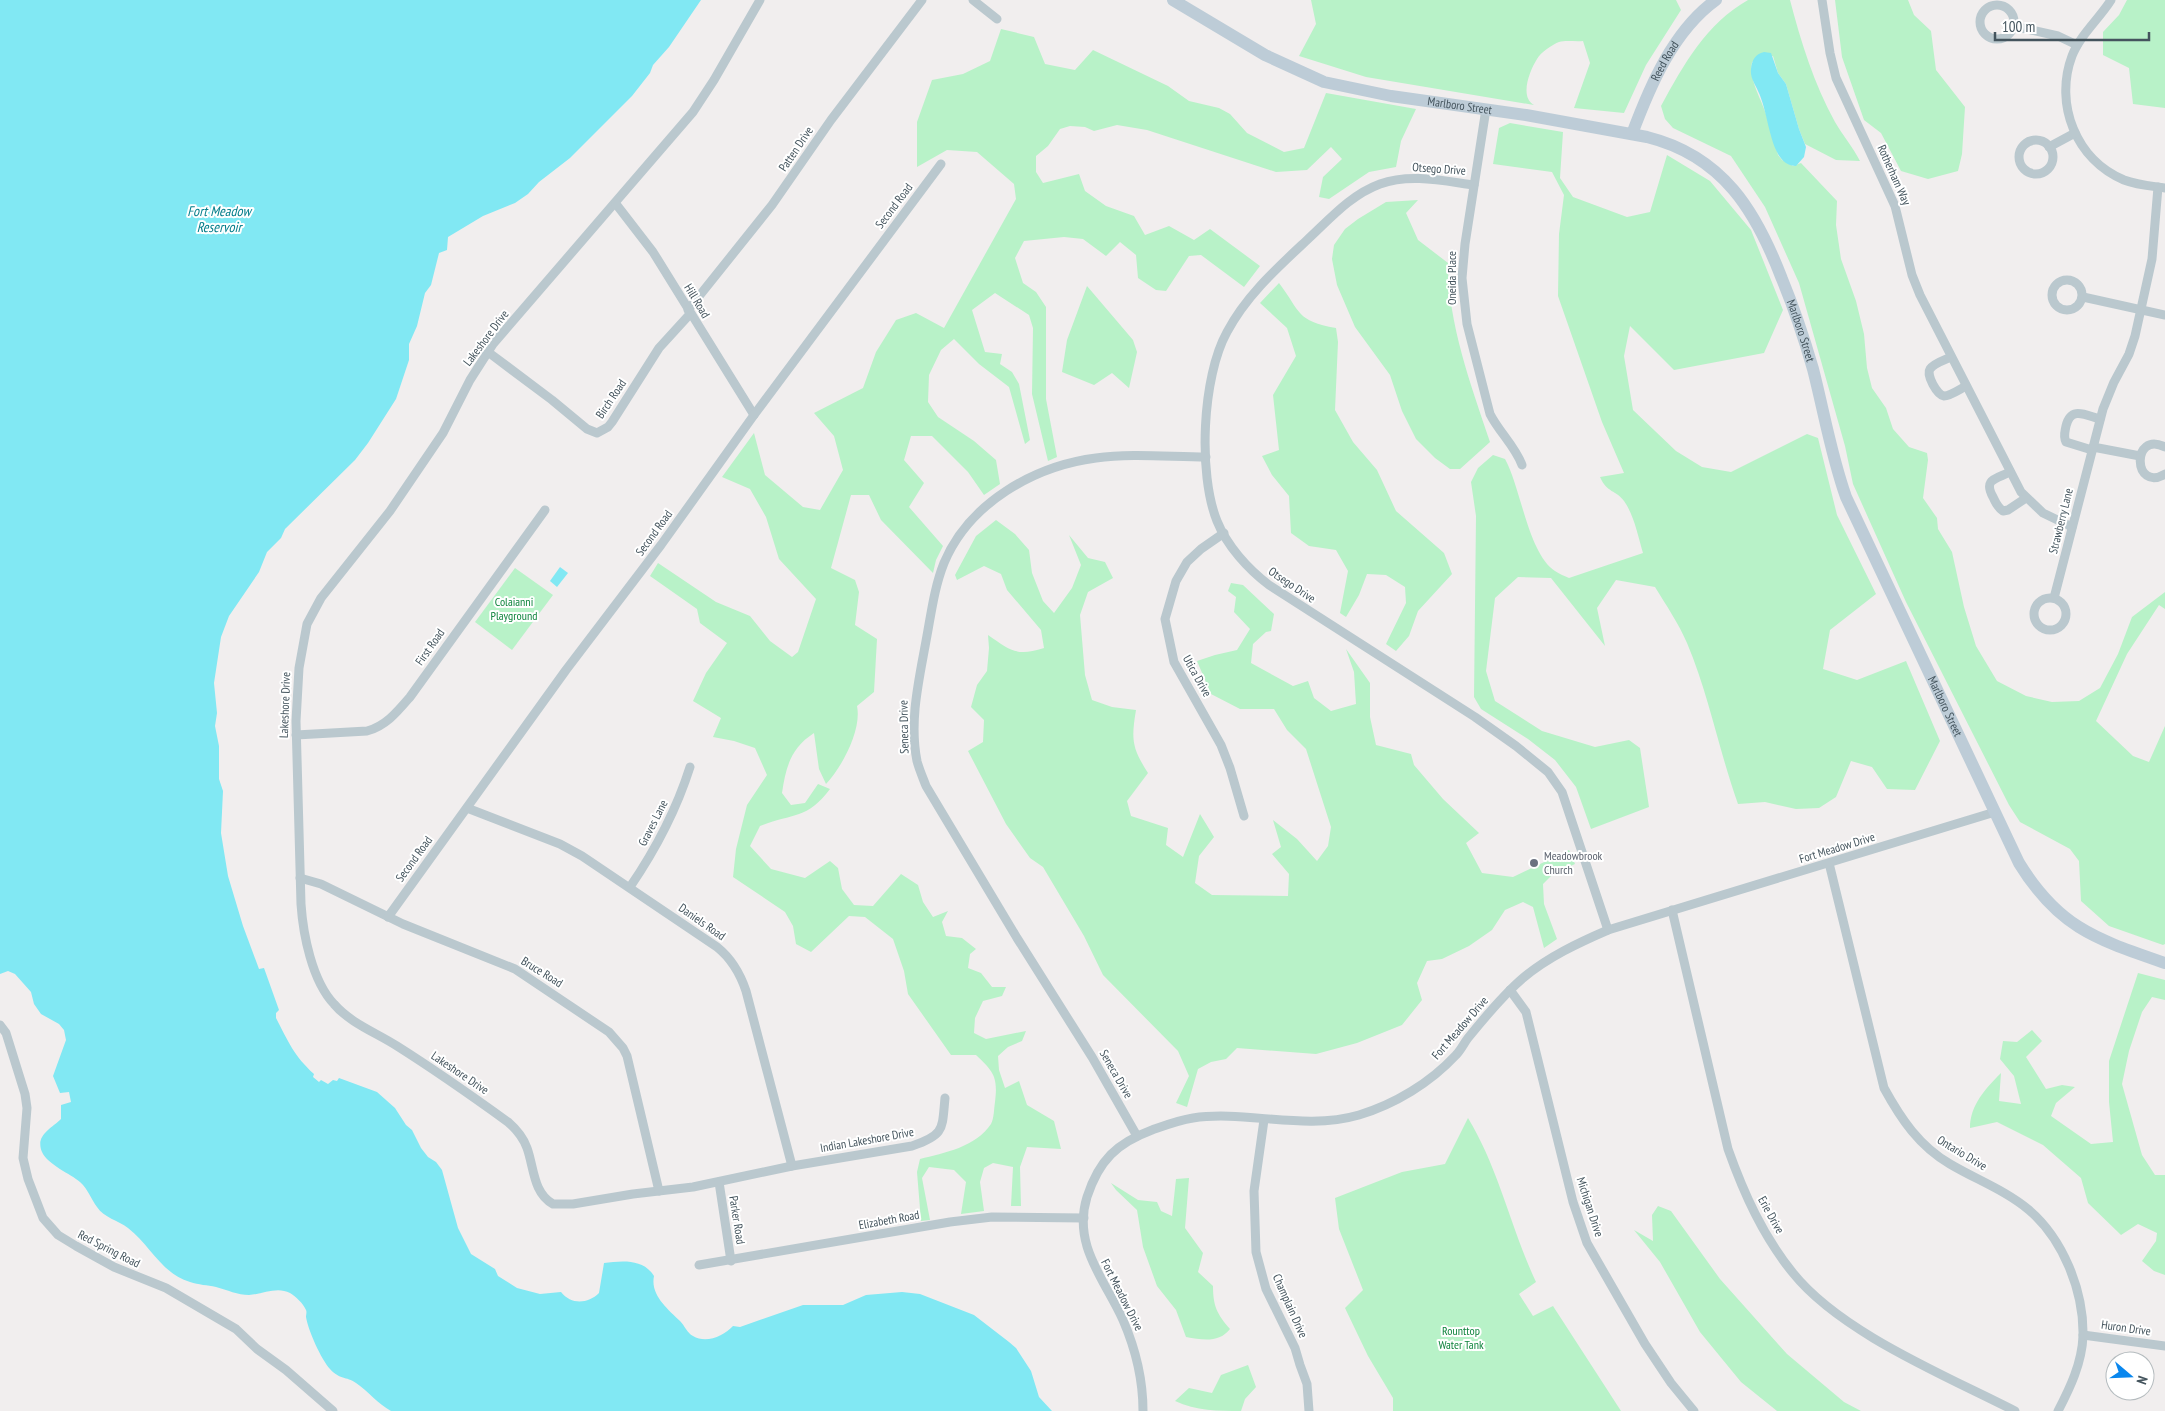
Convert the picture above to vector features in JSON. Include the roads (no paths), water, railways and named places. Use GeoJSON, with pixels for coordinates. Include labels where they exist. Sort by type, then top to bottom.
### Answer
{"type":"FeatureCollection","features":[{"type":"Feature","properties":{"kind":"street","name":"Lakeshore Drive"},"geometry":{"type":"LineString","coordinates":[[760,0],[694,112],[488,352],[470,380],[443,433],[390,511],[331,585],[313,611],[304,635],[299,668],[296,735],[303,930],[314,969],[332,1003],[353,1020],[397,1046],[516,1129],[526,1147],[538,1189],[546,1201],[560,1205],[659,1191],[719,1182],[792,1166]]}},
{"type":"Feature","properties":{"kind":"street","name":"Patten Drive"},"geometry":{"type":"LineString","coordinates":[[689,312],[772,205],[831,120],[922,0]]}},
{"type":"Feature","properties":{"kind":"street"},"geometry":{"type":"LineString","coordinates":[[973,0],[997,19]]}},
{"type":"Feature","properties":{"kind":"street","name":"Marlboro Street"},"geometry":{"type":"LineString","coordinates":[[1173,0],[1265,55],[1324,82],[1391,96],[1486,109],[1632,134],[1662,141],[1701,160],[1731,186],[1758,225],[1780,272],[1813,370],[1833,459],[1846,497],[2027,876],[2044,899],[2063,918],[2099,939],[2165,963]]}},
{"type":"Feature","properties":{"kind":"street","name":"Reed Road"},"geometry":{"type":"LineString","coordinates":[[1632,134],[1647,96],[1675,45],[1692,22],[1716,0]]}},
{"type":"Feature","properties":{"kind":"street","name":"Rotherham Way"},"geometry":{"type":"LineString","coordinates":[[1822,0],[1836,78],[1894,201],[1912,275],[1951,357],[2010,472],[2026,498],[2049,516],[2072,527]]}},
{"type":"Feature","properties":{"kind":"street"},"geometry":{"type":"LineString","coordinates":[[2111,0],[2077,45],[2069,64],[2065,88],[2067,108],[2075,133],[2090,156],[2111,173],[2135,183],[2162,187]]}},
{"type":"Feature","properties":{"kind":"street"},"geometry":{"type":"LineString","coordinates":[[2013,26],[2058,36],[2077,45]]}},
{"type":"Feature","properties":{"kind":"street","name":"Oneida Place"},"geometry":{"type":"LineString","coordinates":[[1486,109],[1463,261],[1464,309],[1490,414],[1495,424],[1512,445],[1522,465]]}},
{"type":"Feature","properties":{"kind":"street"},"geometry":{"type":"LineString","coordinates":[[2049,147],[2075,133]]}},
{"type":"Feature","properties":{"kind":"street","name":"Second Road"},"geometry":{"type":"LineString","coordinates":[[388,917],[566,670],[661,545],[754,414],[941,164]]}},
{"type":"Feature","properties":{"kind":"street","name":"Otsego Drive"},"geometry":{"type":"LineString","coordinates":[[1474,185],[1409,179],[1382,183],[1369,188],[1344,206],[1254,292],[1234,319],[1218,351],[1208,393],[1206,457],[1212,501],[1217,521],[1224,533],[1253,573],[1269,586],[1475,717],[1516,746],[1548,772],[1562,792],[1608,930]]}},
{"type":"Feature","properties":{"kind":"street","name":"Strawberry Lane"},"geometry":{"type":"LineString","coordinates":[[2054,598],[2100,418],[2108,396],[2129,354],[2141,309],[2152,260],[2162,187]]}},
{"type":"Feature","properties":{"kind":"street","name":"Hill Road"},"geometry":{"type":"LineString","coordinates":[[616,204],[645,240],[754,414]]}},
{"type":"Feature","properties":{"kind":"street"},"geometry":{"type":"LineString","coordinates":[[2083,297],[2165,315]]}},
{"type":"Feature","properties":{"kind":"street","name":"Birch Road"},"geometry":{"type":"LineString","coordinates":[[488,352],[587,429],[597,433],[608,427],[612,422],[659,348],[689,312]]}},
{"type":"Feature","properties":{"kind":"street"},"geometry":{"type":"LineString","coordinates":[[1951,357],[1931,368],[1930,377],[1939,393],[1944,396],[1966,386]]}},
{"type":"Feature","properties":{"kind":"street"},"geometry":{"type":"LineString","coordinates":[[2100,418],[2074,413],[2068,419],[2064,435],[2066,442],[2140,456]]}},
{"type":"Feature","properties":{"kind":"street"},"geometry":{"type":"LineString","coordinates":[[2165,447],[2151,445],[2145,448],[2140,456],[2140,466],[2145,474],[2154,477],[2165,474]]}},
{"type":"Feature","properties":{"kind":"street","name":"Seneca Drive"},"geometry":{"type":"LineString","coordinates":[[1137,1136],[1092,1057],[1017,938],[926,786],[917,762],[914,720],[916,694],[935,595],[944,563],[968,524],[1004,492],[1048,470],[1097,458],[1206,457]]}},
{"type":"Feature","properties":{"kind":"street"},"geometry":{"type":"LineString","coordinates":[[2010,472],[1993,480],[1989,485],[1989,489],[1998,507],[2006,511],[2026,498]]}},
{"type":"Feature","properties":{"kind":"street","name":"First Road"},"geometry":{"type":"LineString","coordinates":[[296,735],[367,731],[376,729],[390,718],[410,696],[545,510]]}},
{"type":"Feature","properties":{"kind":"street","name":"Utica Drive"},"geometry":{"type":"LineString","coordinates":[[1224,533],[1201,549],[1188,562],[1176,581],[1165,619],[1174,662],[1221,745],[1244,816]]}},
{"type":"Feature","properties":{"kind":"street","name":"Graves Lane"},"geometry":{"type":"LineString","coordinates":[[630,887],[668,826],[690,767]]}},
{"type":"Feature","properties":{"kind":"street","name":"Daniels Road"},"geometry":{"type":"LineString","coordinates":[[467,808],[560,844],[582,856],[717,947],[735,965],[746,991],[792,1166]]}},
{"type":"Feature","properties":{"kind":"street","name":"Fort Meadow Drive"},"geometry":{"type":"LineString","coordinates":[[1143,1411],[1139,1364],[1122,1318],[1090,1259],[1084,1218],[1087,1197],[1099,1170],[1121,1144],[1175,1122],[1195,1118],[1223,1117],[1304,1121],[1356,1116],[1380,1108],[1423,1084],[1457,1054],[1468,1038],[1510,990],[1545,962],[1567,948],[1608,930],[1995,812]]}},
{"type":"Feature","properties":{"kind":"street","name":"Ontario Drive"},"geometry":{"type":"LineString","coordinates":[[1829,863],[1884,1088],[1902,1119],[1914,1135],[1931,1151],[1950,1163],[2000,1188],[2031,1211],[2057,1242],[2066,1259],[2078,1296],[2083,1335],[2077,1368],[2058,1411]]}},
{"type":"Feature","properties":{"kind":"street","name":"Bruce Road"},"geometry":{"type":"LineString","coordinates":[[300,878],[326,887],[388,917],[515,969],[581,1012],[617,1040],[623,1048],[631,1067],[659,1191]]}},
{"type":"Feature","properties":{"kind":"street","name":"Erie Drive"},"geometry":{"type":"LineString","coordinates":[[1672,910],[1728,1149],[1741,1186],[1777,1252],[1794,1275],[1845,1319],[1908,1356],[2015,1411]]}},
{"type":"Feature","properties":{"kind":"street","name":"Michigan Drive"},"geometry":{"type":"LineString","coordinates":[[1510,990],[1526,1012],[1573,1202],[1587,1243],[1645,1344],[1671,1383],[1694,1411]]}},
{"type":"Feature","properties":{"kind":"street","name":"Red Spring Road"},"geometry":{"type":"LineString","coordinates":[[0,1025],[6,1033],[25,1094],[27,1108],[23,1158],[28,1179],[43,1218],[58,1235],[76,1246],[114,1267],[180,1296],[236,1329],[333,1411]]}},
{"type":"Feature","properties":{"kind":"street","name":"Indian Lakeshore Drive"},"geometry":{"type":"LineString","coordinates":[[792,1166],[912,1146],[930,1140],[942,1128],[945,1098]]}},
{"type":"Feature","properties":{"kind":"street","name":"Champlain Drive"},"geometry":{"type":"LineString","coordinates":[[1264,1120],[1254,1191],[1256,1252],[1266,1289],[1295,1348],[1307,1384],[1309,1411]]}},
{"type":"Feature","properties":{"kind":"street","name":"Parker Road"},"geometry":{"type":"LineString","coordinates":[[719,1182],[731,1261]]}},
{"type":"Feature","properties":{"kind":"street","name":"Elizabeth Road"},"geometry":{"type":"LineString","coordinates":[[700,1266],[950,1222],[992,1217],[1084,1218]]}},
{"type":"Feature","properties":{"kind":"street","name":"Huron Drive"},"geometry":{"type":"LineString","coordinates":[[2083,1335],[2165,1346]]}},
{"type":"Feature","properties":{"kind":"water","name":"Fort Meadow Reservoir"},"geometry":{"type":"Polygon","coordinates":[[[0,0],[701,0],[632,96],[570,158],[515,203],[483,216],[448,237],[447,250],[439,253],[431,285],[425,293],[417,326],[409,344],[409,360],[396,399],[355,460],[285,529],[281,538],[267,552],[259,572],[229,616],[221,637],[214,683],[217,713],[215,726],[219,746],[219,779],[223,791],[221,833],[228,876],[243,926],[259,969],[264,968],[279,1010],[276,1013],[276,1018],[296,1054],[319,1082],[321,1080],[328,1084],[333,1080],[337,1081],[339,1078],[377,1092],[395,1108],[406,1125],[412,1130],[421,1148],[442,1170],[458,1228],[471,1254],[495,1269],[498,1276],[517,1288],[540,1294],[561,1292],[570,1299],[580,1302],[595,1297],[599,1293],[604,1263],[624,1261],[638,1263],[649,1270],[654,1276],[653,1283],[657,1295],[665,1306],[691,1335],[703,1339],[720,1336],[733,1326],[740,1327],[803,1305],[843,1305],[866,1295],[902,1292],[920,1294],[974,1315],[1016,1348],[1031,1371],[1039,1397],[1052,1411],[391,1411],[356,1383],[337,1375],[330,1369],[312,1337],[307,1323],[305,1307],[290,1293],[280,1290],[249,1295],[241,1294],[193,1283],[180,1278],[164,1266],[128,1228],[100,1211],[80,1182],[45,1157],[40,1146],[42,1137],[61,1119],[61,1105],[71,1102],[69,1092],[60,1093],[53,1076],[66,1040],[64,1030],[59,1024],[41,1014],[34,1004],[31,992],[15,974],[8,971],[0,974],[0,0]]]}},
{"type":"Feature","properties":{"kind":"water"},"geometry":{"type":"Polygon","coordinates":[[[1764,52],[1771,53],[1778,73],[1786,84],[1806,147],[1804,157],[1796,166],[1785,162],[1776,151],[1761,98],[1752,78],[1753,60],[1758,54],[1764,52]]]}},
{"type":"Feature","properties":{"kind":"water"},"geometry":{"type":"Polygon","coordinates":[[[560,567],[568,573],[557,587],[550,581],[560,567]]]}},
{"type":"Feature","properties":{"kind":"place","name":"Meadowbrook Church"},"geometry":{"type":"Point","coordinates":[1534,863]}},
{"type":"Feature","properties":{"kind":"park label","name":"Colaianni Playground"},"geometry":{"type":"Point","coordinates":[514,609]}},
{"type":"Feature","properties":{"kind":"park label","name":"Rounttop Water Tank"},"geometry":{"type":"Point","coordinates":[1461,1338]}}]}
